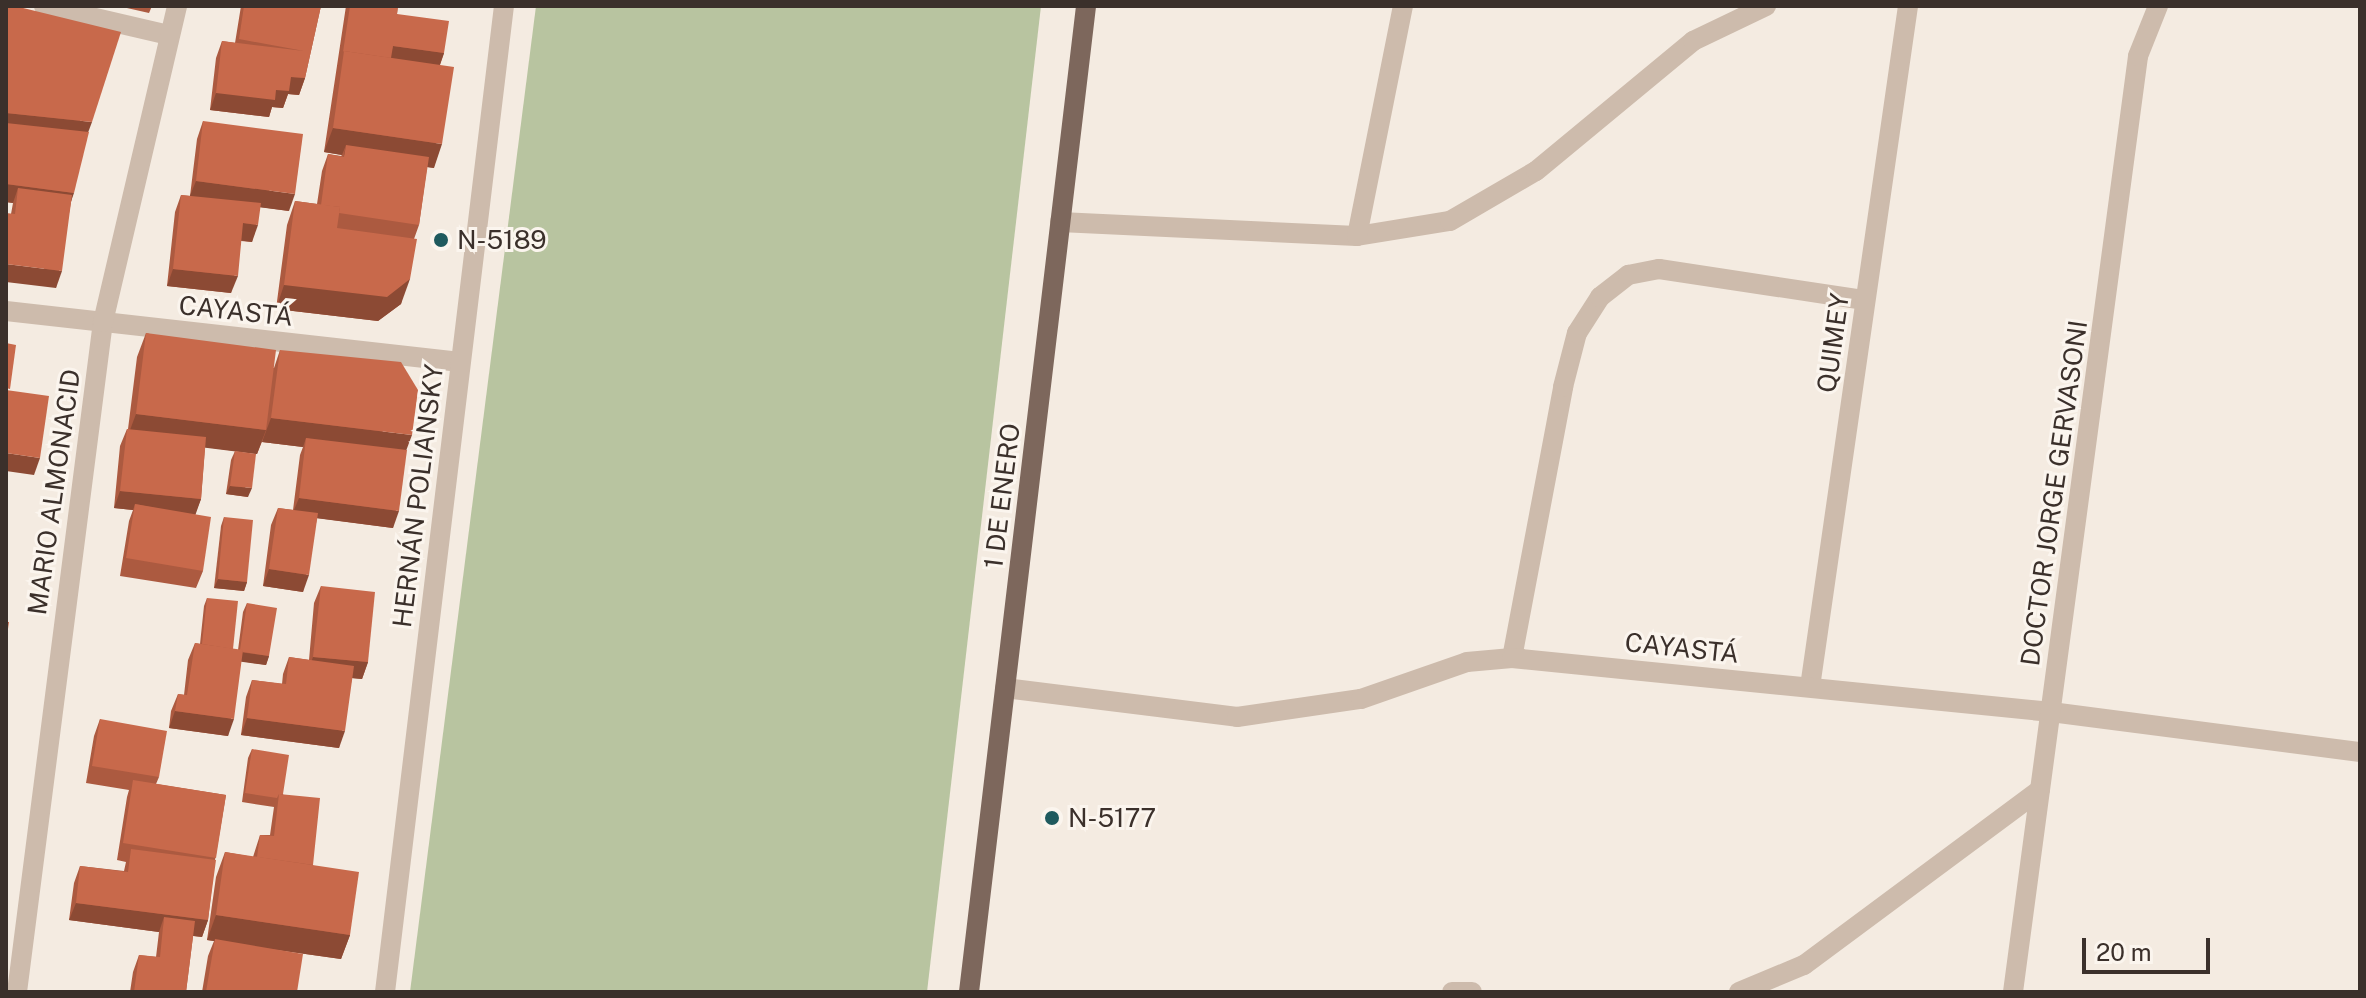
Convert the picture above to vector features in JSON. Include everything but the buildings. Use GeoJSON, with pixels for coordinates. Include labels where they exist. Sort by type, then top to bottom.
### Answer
{"type":"FeatureCollection","features":[{"type":"Feature","properties":{"kind":"main road","name":"1 DE ENERO"},"geometry":{"type":"LineString","coordinates":[[969,992],[1086,6]]}},
{"type":"Feature","properties":{"kind":"street"},"geometry":{"type":"LineString","coordinates":[[44,6],[169,35]]}},
{"type":"Feature","properties":{"kind":"street","name":"MARIO ALMONACID"},"geometry":{"type":"LineString","coordinates":[[17,992],[103,322],[177,6]]}},
{"type":"Feature","properties":{"kind":"street","name":"HERNÁN POLIANSKY"},"geometry":{"type":"LineString","coordinates":[[385,992],[504,6]]}},
{"type":"Feature","properties":{"kind":"street"},"geometry":{"type":"LineString","coordinates":[[1357,236],[1403,6]]}},
{"type":"Feature","properties":{"kind":"street"},"geometry":{"type":"LineString","coordinates":[[1060,222],[1357,236],[1407,232],[1493,201],[1693,41],[1766,6]]}},
{"type":"Feature","properties":{"kind":"street","name":"QUIMEY"},"geometry":{"type":"LineString","coordinates":[[1810,687],[1908,6]]}},
{"type":"Feature","properties":{"kind":"street","name":"DOCTOR JORGE GERVASONI"},"geometry":{"type":"LineString","coordinates":[[2013,992],[2138,56],[2158,6]]}},
{"type":"Feature","properties":{"kind":"street"},"geometry":{"type":"LineString","coordinates":[[1512,658],[1563,387],[1577,333],[1600,297],[1628,275],[1659,269],[1865,300]]}},
{"type":"Feature","properties":{"kind":"street","name":"CAYASTÁ"},"geometry":{"type":"LineString","coordinates":[[6,311],[460,362]]}},
{"type":"Feature","properties":{"kind":"street","name":"CAYASTÁ"},"geometry":{"type":"LineString","coordinates":[[1005,688],[1237,717],[1361,699],[1467,662],[1512,658],[2051,712],[2360,752]]}},
{"type":"Feature","properties":{"kind":"street"},"geometry":{"type":"LineString","coordinates":[[1739,992],[1804,965],[2040,790]]}},
{"type":"Feature","properties":{"kind":"street"},"geometry":{"type":"LineString","coordinates":[[1452,992],[1472,992]]}},
{"type":"Feature","properties":{"kind":"green space"},"geometry":{"type":"Polygon","coordinates":[[[536,6],[1041,6],[927,992],[410,992],[536,6]]]}},
{"type":"Feature","properties":{"kind":"place","name":"N-5189"},"geometry":{"type":"Point","coordinates":[441,240]}},
{"type":"Feature","properties":{"kind":"place","name":"N-5177"},"geometry":{"type":"Point","coordinates":[1052,818]}}]}
